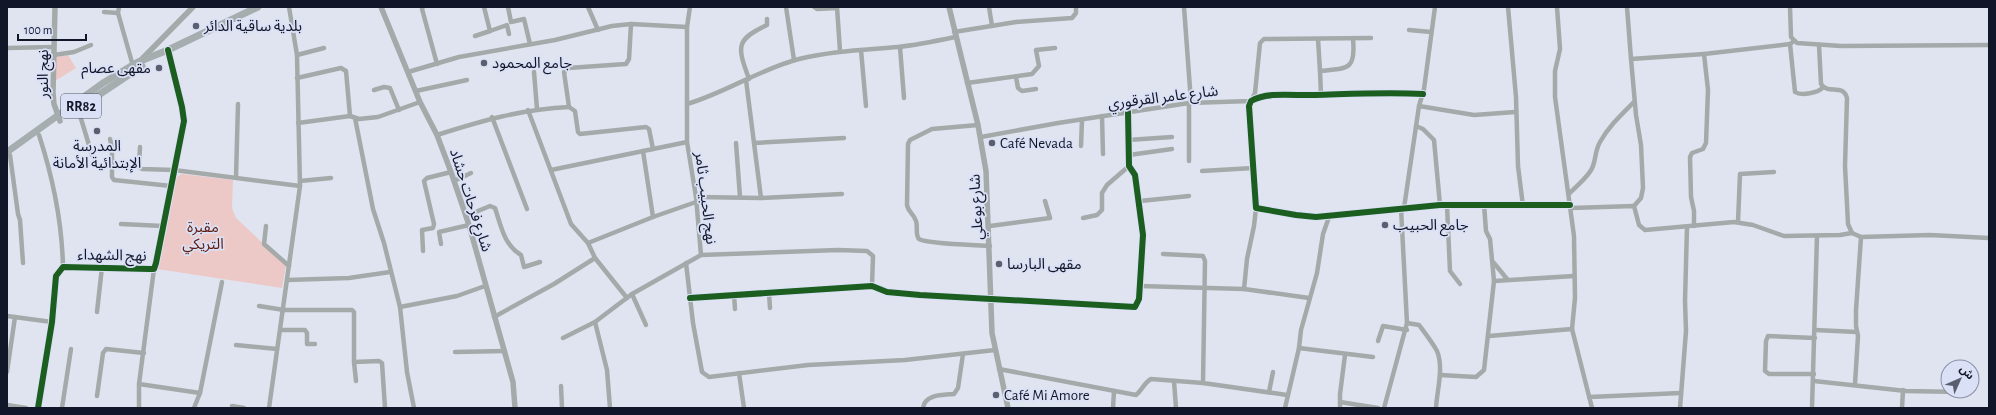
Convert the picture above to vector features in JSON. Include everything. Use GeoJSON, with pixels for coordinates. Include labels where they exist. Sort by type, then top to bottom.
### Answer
{"type":"FeatureCollection","features":[{"type":"Feature","properties":{"kind":"main road","name":"RR82"},"geometry":{"type":"LineString","coordinates":[[8,155],[39,135],[103,83],[155,56],[258,7]]}},
{"type":"Feature","properties":{"kind":"main road","name":"RR82"},"geometry":{"type":"LineString","coordinates":[[8,155],[140,64]]}},
{"type":"Feature","properties":{"kind":"street","name":"نهج النور"},"geometry":{"type":"LineString","coordinates":[[55,7],[54,104],[59,119]]}},
{"type":"Feature","properties":{"kind":"street"},"geometry":{"type":"LineString","coordinates":[[119,7],[118,13],[140,64],[186,9],[193,7]]}},
{"type":"Feature","properties":{"kind":"street"},"geometry":{"type":"LineString","coordinates":[[269,408],[284,310],[300,183],[297,55],[290,7]]}},
{"type":"Feature","properties":{"kind":"street","name":"شارع فرحات حشاد"},"geometry":{"type":"LineString","coordinates":[[381,7],[420,102],[437,135],[466,216],[513,382],[515,408]]}},
{"type":"Feature","properties":{"kind":"street"},"geometry":{"type":"LineString","coordinates":[[423,7],[422,9],[436,64]]}},
{"type":"Feature","properties":{"kind":"street"},"geometry":{"type":"LineString","coordinates":[[484,7],[490,31]]}},
{"type":"Feature","properties":{"kind":"street"},"geometry":{"type":"LineString","coordinates":[[508,7],[511,22],[524,19],[530,44]]}},
{"type":"Feature","properties":{"kind":"street"},"geometry":{"type":"LineString","coordinates":[[588,7],[598,30]]}},
{"type":"Feature","properties":{"kind":"street","name":"نهج الحبيب ثامر"},"geometry":{"type":"LineString","coordinates":[[563,338],[595,322],[632,294],[701,255],[696,200],[687,142],[687,27],[690,7]]}},
{"type":"Feature","properties":{"kind":"street"},"geometry":{"type":"LineString","coordinates":[[786,7],[794,60]]}},
{"type":"Feature","properties":{"kind":"street"},"geometry":{"type":"LineString","coordinates":[[814,7],[817,9],[837,8],[840,51]]}},
{"type":"Feature","properties":{"kind":"street","name":"شارع بوعلي"},"geometry":{"type":"LineString","coordinates":[[949,7],[954,35],[981,137],[986,171],[990,226],[990,299],[995,350],[1008,408]]}},
{"type":"Feature","properties":{"kind":"street"},"geometry":{"type":"LineString","coordinates":[[989,7],[992,26]]}},
{"type":"Feature","properties":{"kind":"street"},"geometry":{"type":"LineString","coordinates":[[686,104],[702,99],[794,60],[840,51],[900,47],[1016,22],[1072,18],[1076,13],[1076,7]]}},
{"type":"Feature","properties":{"kind":"street"},"geometry":{"type":"LineString","coordinates":[[1184,7],[1190,103],[1189,161]]}},
{"type":"Feature","properties":{"kind":"street"},"geometry":{"type":"LineString","coordinates":[[1384,408],[1408,323],[1403,208],[1419,106],[1423,94],[1435,7]]}},
{"type":"Feature","properties":{"kind":"street"},"geometry":{"type":"LineString","coordinates":[[1508,7],[1522,206]]}},
{"type":"Feature","properties":{"kind":"street"},"geometry":{"type":"LineString","coordinates":[[1557,7],[1560,49],[1555,71],[1555,97],[1574,236],[1575,298],[1572,329],[1592,408]]}},
{"type":"Feature","properties":{"kind":"street"},"geometry":{"type":"LineString","coordinates":[[1256,208],[1296,216],[1329,217],[1440,205],[1484,204],[1522,206],[1634,206],[1641,198],[1643,188],[1641,145],[1634,102],[1627,7]]}},
{"type":"Feature","properties":{"kind":"street"},"geometry":{"type":"LineString","coordinates":[[1790,7],[1789,26],[1792,42],[1796,92],[1799,94],[1819,91],[1823,88],[1841,90],[1846,94],[1845,166],[1848,224],[1852,233]]}},
{"type":"Feature","properties":{"kind":"street"},"geometry":{"type":"LineString","coordinates":[[104,12],[118,13]]}},
{"type":"Feature","properties":{"kind":"street"},"geometry":{"type":"LineString","coordinates":[[761,198],[747,79],[740,54],[741,47],[752,34],[767,25],[767,18]]}},
{"type":"Feature","properties":{"kind":"street"},"geometry":{"type":"LineString","coordinates":[[408,72],[458,58],[568,38],[598,30],[631,24],[687,27]]}},
{"type":"Feature","properties":{"kind":"street"},"geometry":{"type":"LineString","coordinates":[[631,24],[629,59],[626,64],[568,68],[564,72],[569,106],[575,111],[578,132],[580,134],[646,126],[649,130],[653,149]]}},
{"type":"Feature","properties":{"kind":"street"},"geometry":{"type":"LineString","coordinates":[[475,36],[507,25],[509,34]]}},
{"type":"Feature","properties":{"kind":"street"},"geometry":{"type":"LineString","coordinates":[[1409,30],[1431,32]]}},
{"type":"Feature","properties":{"kind":"street"},"geometry":{"type":"LineString","coordinates":[[1320,71],[1338,70],[1347,67],[1353,58],[1353,38]]}},
{"type":"Feature","properties":{"kind":"street"},"geometry":{"type":"LineString","coordinates":[[1244,289],[1247,259],[1256,208],[1249,106],[1255,93],[1260,43],[1264,39],[1371,38]]}},
{"type":"Feature","properties":{"kind":"street"},"geometry":{"type":"LineString","coordinates":[[1318,39],[1321,95]]}},
{"type":"Feature","properties":{"kind":"street"},"geometry":{"type":"LineString","coordinates":[[1630,59],[1704,54],[1792,42],[1818,45],[1989,45]]}},
{"type":"Feature","properties":{"kind":"street"},"geometry":{"type":"LineString","coordinates":[[54,56],[74,52],[91,45]]}},
{"type":"Feature","properties":{"kind":"street"},"geometry":{"type":"LineString","coordinates":[[1818,45],[1820,79],[1823,88]]}},
{"type":"Feature","properties":{"kind":"street"},"geometry":{"type":"LineString","coordinates":[[7,48],[54,47]]}},
{"type":"Feature","properties":{"kind":"street"},"geometry":{"type":"LineString","coordinates":[[900,47],[904,98]]}},
{"type":"Feature","properties":{"kind":"street"},"geometry":{"type":"LineString","coordinates":[[297,55],[324,48]]}},
{"type":"Feature","properties":{"kind":"street"},"geometry":{"type":"LineString","coordinates":[[967,83],[1032,74],[1039,66],[1036,50],[1055,48]]}},
{"type":"Feature","properties":{"kind":"street","name":"نهج الشهداء"},"geometry":{"type":"LineString","coordinates":[[38,408],[52,322],[56,276],[63,267],[154,268],[184,121],[168,50]]}},
{"type":"Feature","properties":{"kind":"street"},"geometry":{"type":"LineString","coordinates":[[861,50],[866,106]]}},
{"type":"Feature","properties":{"kind":"street"},"geometry":{"type":"LineString","coordinates":[[1694,226],[1694,211],[1691,197],[1690,157],[1692,153],[1703,150],[1706,143],[1708,90],[1704,54]]}},
{"type":"Feature","properties":{"kind":"street"},"geometry":{"type":"LineString","coordinates":[[297,78],[342,68],[346,71],[350,116]]}},
{"type":"Feature","properties":{"kind":"street"},"geometry":{"type":"LineString","coordinates":[[534,72],[536,108]]}},
{"type":"Feature","properties":{"kind":"street"},"geometry":{"type":"LineString","coordinates":[[1016,77],[1018,88],[1022,91],[1036,89]]}},
{"type":"Feature","properties":{"kind":"street"},"geometry":{"type":"LineString","coordinates":[[416,91],[467,80]]}},
{"type":"Feature","properties":{"kind":"street"},"geometry":{"type":"LineString","coordinates":[[374,90],[384,87],[390,88],[399,110]]}},
{"type":"Feature","properties":{"kind":"street","name":"شارع عامر القرقوري"},"geometry":{"type":"LineString","coordinates":[[981,137],[1042,125],[1190,103],[1251,101],[1257,97],[1268,96],[1394,92],[1423,94]]}},
{"type":"Feature","properties":{"kind":"street"},"geometry":{"type":"LineString","coordinates":[[298,123],[350,116],[359,119],[378,117],[420,102]]}},
{"type":"Feature","properties":{"kind":"street"},"geometry":{"type":"LineString","coordinates":[[1569,194],[1588,175],[1593,166],[1594,157],[1600,143],[1613,122],[1634,102]]}},
{"type":"Feature","properties":{"kind":"street"},"geometry":{"type":"LineString","coordinates":[[236,177],[238,104]]}},
{"type":"Feature","properties":{"kind":"street"},"geometry":{"type":"LineString","coordinates":[[437,135],[492,117],[536,108],[569,106]]}},
{"type":"Feature","properties":{"kind":"street"},"geometry":{"type":"LineString","coordinates":[[1419,106],[1474,115],[1515,112]]}},
{"type":"Feature","properties":{"kind":"street"},"geometry":{"type":"LineString","coordinates":[[76,109],[79,112],[92,155]]}},
{"type":"Feature","properties":{"kind":"street"},"geometry":{"type":"LineString","coordinates":[[528,110],[571,224],[588,243],[595,258],[627,298]]}},
{"type":"Feature","properties":{"kind":"street"},"geometry":{"type":"LineString","coordinates":[[690,298],[872,286],[887,292],[1131,307],[1138,303],[1143,235],[1140,201],[1135,174],[1129,166],[1128,112]]}},
{"type":"Feature","properties":{"kind":"street"},"geometry":{"type":"LineString","coordinates":[[1102,116],[1103,154]]}},
{"type":"Feature","properties":{"kind":"street"},"geometry":{"type":"LineString","coordinates":[[492,117],[527,209]]}},
{"type":"Feature","properties":{"kind":"street"},"geometry":{"type":"LineString","coordinates":[[355,118],[373,210],[384,243],[390,272],[400,307],[407,372],[414,408]]}},
{"type":"Feature","properties":{"kind":"street"},"geometry":{"type":"LineString","coordinates":[[1081,146],[1082,120]]}},
{"type":"Feature","properties":{"kind":"street"},"geometry":{"type":"LineString","coordinates":[[978,125],[932,129],[910,140],[908,144],[907,205],[909,212],[916,221],[920,240],[990,246]]}},
{"type":"Feature","properties":{"kind":"street"},"geometry":{"type":"LineString","coordinates":[[1416,126],[1423,129],[1434,140],[1440,205]]}},
{"type":"Feature","properties":{"kind":"street"},"geometry":{"type":"LineString","coordinates":[[39,135],[54,189],[63,267]]}},
{"type":"Feature","properties":{"kind":"street"},"geometry":{"type":"LineString","coordinates":[[1128,140],[1172,136]]}},
{"type":"Feature","properties":{"kind":"street"},"geometry":{"type":"LineString","coordinates":[[754,143],[844,138]]}},
{"type":"Feature","properties":{"kind":"street"},"geometry":{"type":"LineString","coordinates":[[110,139],[112,148],[112,177],[114,180],[170,186]]}},
{"type":"Feature","properties":{"kind":"street"},"geometry":{"type":"LineString","coordinates":[[551,170],[687,142]]}},
{"type":"Feature","properties":{"kind":"street"},"geometry":{"type":"LineString","coordinates":[[736,144],[740,197]]}},
{"type":"Feature","properties":{"kind":"street"},"geometry":{"type":"LineString","coordinates":[[140,147],[140,168],[300,183],[331,178]]}},
{"type":"Feature","properties":{"kind":"street"},"geometry":{"type":"LineString","coordinates":[[1129,155],[1172,149]]}},
{"type":"Feature","properties":{"kind":"street"},"geometry":{"type":"LineString","coordinates":[[643,151],[653,217]]}},
{"type":"Feature","properties":{"kind":"street"},"geometry":{"type":"LineString","coordinates":[[8,155],[20,220],[23,263]]}},
{"type":"Feature","properties":{"kind":"street"},"geometry":{"type":"LineString","coordinates":[[1083,218],[1097,215],[1102,210],[1102,193],[1107,185],[1129,166]]}},
{"type":"Feature","properties":{"kind":"street"},"geometry":{"type":"LineString","coordinates":[[1202,171],[1253,168]]}},
{"type":"Feature","properties":{"kind":"street"},"geometry":{"type":"LineString","coordinates":[[424,250],[422,230],[432,228],[434,224],[424,181],[427,178],[451,172]]}},
{"type":"Feature","properties":{"kind":"street"},"geometry":{"type":"LineString","coordinates":[[1738,222],[1740,174],[1774,172]]}},
{"type":"Feature","properties":{"kind":"street"},"geometry":{"type":"LineString","coordinates":[[454,181],[471,173]]}},
{"type":"Feature","properties":{"kind":"street"},"geometry":{"type":"LineString","coordinates":[[588,243],[696,200],[842,194]]}},
{"type":"Feature","properties":{"kind":"street"},"geometry":{"type":"LineString","coordinates":[[1140,201],[1189,196]]}},
{"type":"Feature","properties":{"kind":"street"},"geometry":{"type":"LineString","coordinates":[[990,226],[1050,218],[1045,201]]}},
{"type":"Feature","properties":{"kind":"street"},"geometry":{"type":"LineString","coordinates":[[1440,375],[1471,377],[1480,374],[1486,366],[1490,308],[1494,281],[1490,239],[1486,231],[1484,204]]}},
{"type":"Feature","properties":{"kind":"street"},"geometry":{"type":"LineString","coordinates":[[1447,205],[1450,271],[1460,284]]}},
{"type":"Feature","properties":{"kind":"street"},"geometry":{"type":"LineString","coordinates":[[466,216],[490,206],[495,208],[507,243],[513,251],[521,255],[524,267],[540,262]]}},
{"type":"Feature","properties":{"kind":"street"},"geometry":{"type":"LineString","coordinates":[[1634,206],[1639,225],[1643,230],[1738,222],[1780,236],[1817,236],[1852,233],[1861,237],[1930,235],[1989,238]]}},
{"type":"Feature","properties":{"kind":"street"},"geometry":{"type":"LineString","coordinates":[[1284,408],[1286,395],[1299,348],[1301,330],[1308,298],[1317,273],[1324,234],[1329,217]]}},
{"type":"Feature","properties":{"kind":"street"},"geometry":{"type":"LineString","coordinates":[[121,224],[163,226]]}},
{"type":"Feature","properties":{"kind":"street"},"geometry":{"type":"LineString","coordinates":[[441,244],[439,232],[469,225]]}},
{"type":"Feature","properties":{"kind":"street"},"geometry":{"type":"LineString","coordinates":[[266,226],[264,244],[289,266]]}},
{"type":"Feature","properties":{"kind":"street"},"geometry":{"type":"LineString","coordinates":[[1680,408],[1686,331],[1685,301],[1687,227]]}},
{"type":"Feature","properties":{"kind":"street"},"geometry":{"type":"LineString","coordinates":[[1812,408],[1814,381],[1817,236]]}},
{"type":"Feature","properties":{"kind":"street"},"geometry":{"type":"LineString","coordinates":[[1856,384],[1856,310],[1861,237]]}},
{"type":"Feature","properties":{"kind":"street"},"geometry":{"type":"LineString","coordinates":[[701,255],[867,250],[873,256],[872,286]]}},
{"type":"Feature","properties":{"kind":"street"},"geometry":{"type":"LineString","coordinates":[[1163,254],[1203,256],[1206,261],[1203,383]]}},
{"type":"Feature","properties":{"kind":"street"},"geometry":{"type":"LineString","coordinates":[[494,317],[554,284],[595,258]]}},
{"type":"Feature","properties":{"kind":"street"},"geometry":{"type":"LineString","coordinates":[[1493,262],[1507,279]]}},
{"type":"Feature","properties":{"kind":"street"},"geometry":{"type":"LineString","coordinates":[[686,263],[702,372],[709,377],[813,364],[873,362],[995,350]]}},
{"type":"Feature","properties":{"kind":"street"},"geometry":{"type":"LineString","coordinates":[[97,312],[102,267]]}},
{"type":"Feature","properties":{"kind":"street"},"geometry":{"type":"LineString","coordinates":[[138,408],[139,384],[154,268]]}},
{"type":"Feature","properties":{"kind":"street"},"geometry":{"type":"LineString","coordinates":[[287,280],[349,278],[390,272]]}},
{"type":"Feature","properties":{"kind":"street"},"geometry":{"type":"LineString","coordinates":[[1494,281],[1574,276]]}},
{"type":"Feature","properties":{"kind":"street"},"geometry":{"type":"LineString","coordinates":[[194,408],[200,393],[222,282]]}},
{"type":"Feature","properties":{"kind":"street"},"geometry":{"type":"LineString","coordinates":[[400,307],[457,296],[486,286]]}},
{"type":"Feature","properties":{"kind":"street"},"geometry":{"type":"LineString","coordinates":[[1140,286],[1244,289],[1308,298]]}},
{"type":"Feature","properties":{"kind":"street"},"geometry":{"type":"LineString","coordinates":[[770,293],[770,308]]}},
{"type":"Feature","properties":{"kind":"street"},"geometry":{"type":"LineString","coordinates":[[632,294],[646,325]]}},
{"type":"Feature","properties":{"kind":"street"},"geometry":{"type":"LineString","coordinates":[[734,295],[735,309]]}},
{"type":"Feature","properties":{"kind":"street"},"geometry":{"type":"LineString","coordinates":[[259,306],[284,310],[352,310],[354,312],[354,362],[356,381]]}},
{"type":"Feature","properties":{"kind":"street"},"geometry":{"type":"LineString","coordinates":[[7,316],[52,322]]}},
{"type":"Feature","properties":{"kind":"street"},"geometry":{"type":"LineString","coordinates":[[7,372],[15,317]]}},
{"type":"Feature","properties":{"kind":"street"},"geometry":{"type":"LineString","coordinates":[[595,322],[607,370],[610,408]]}},
{"type":"Feature","properties":{"kind":"street"},"geometry":{"type":"LineString","coordinates":[[1408,323],[1419,325],[1436,350],[1440,375],[1436,408]]}},
{"type":"Feature","properties":{"kind":"street"},"geometry":{"type":"LineString","coordinates":[[1378,341],[1383,326],[1407,330]]}},
{"type":"Feature","properties":{"kind":"street"},"geometry":{"type":"LineString","coordinates":[[1489,336],[1572,329]]}},
{"type":"Feature","properties":{"kind":"street"},"geometry":{"type":"LineString","coordinates":[[281,330],[305,330],[307,333],[307,344],[314,344]]}},
{"type":"Feature","properties":{"kind":"street"},"geometry":{"type":"LineString","coordinates":[[1815,330],[1857,332]]}},
{"type":"Feature","properties":{"kind":"street"},"geometry":{"type":"LineString","coordinates":[[1814,374],[1769,374],[1765,371],[1766,341],[1768,336],[1815,338]]}},
{"type":"Feature","properties":{"kind":"street"},"geometry":{"type":"LineString","coordinates":[[236,345],[277,349]]}},
{"type":"Feature","properties":{"kind":"street"},"geometry":{"type":"LineString","coordinates":[[1299,348],[1373,358]]}},
{"type":"Feature","properties":{"kind":"street"},"geometry":{"type":"LineString","coordinates":[[62,408],[71,349]]}},
{"type":"Feature","properties":{"kind":"street"},"geometry":{"type":"LineString","coordinates":[[97,396],[104,353],[106,349],[144,353]]}},
{"type":"Feature","properties":{"kind":"street"},"geometry":{"type":"LineString","coordinates":[[455,352],[505,351]]}},
{"type":"Feature","properties":{"kind":"street"},"geometry":{"type":"LineString","coordinates":[[923,408],[926,400],[930,397],[954,394],[958,388],[963,354]]}},
{"type":"Feature","properties":{"kind":"street"},"geometry":{"type":"LineString","coordinates":[[1340,408],[1340,394],[1345,355]]}},
{"type":"Feature","properties":{"kind":"street"},"geometry":{"type":"LineString","coordinates":[[354,362],[379,361],[382,363],[385,408]]}},
{"type":"Feature","properties":{"kind":"street"},"geometry":{"type":"LineString","coordinates":[[999,369],[1136,395],[1146,381],[1151,379],[1203,383],[1286,395]]}},
{"type":"Feature","properties":{"kind":"street"},"geometry":{"type":"LineString","coordinates":[[1269,392],[1273,372]]}},
{"type":"Feature","properties":{"kind":"street"},"geometry":{"type":"LineString","coordinates":[[739,373],[744,408]]}},
{"type":"Feature","properties":{"kind":"street"},"geometry":{"type":"LineString","coordinates":[[1174,381],[1176,408]]}},
{"type":"Feature","properties":{"kind":"street"},"geometry":{"type":"LineString","coordinates":[[1814,381],[1856,384],[1903,390],[1940,391]]}},
{"type":"Feature","properties":{"kind":"street"},"geometry":{"type":"LineString","coordinates":[[139,384],[200,393]]}},
{"type":"Feature","properties":{"kind":"street"},"geometry":{"type":"LineString","coordinates":[[561,386],[562,408]]}},
{"type":"Feature","properties":{"kind":"street"},"geometry":{"type":"LineString","coordinates":[[1902,408],[1903,390]]}},
{"type":"Feature","properties":{"kind":"street"},"geometry":{"type":"LineString","coordinates":[[1113,408],[1114,391]]}},
{"type":"Feature","properties":{"kind":"street"},"geometry":{"type":"LineString","coordinates":[[1589,397],[1682,393]]}},
{"type":"Feature","properties":{"kind":"street"},"geometry":{"type":"LineString","coordinates":[[1340,402],[1378,408]]}},
{"type":"Feature","properties":{"kind":"street"},"geometry":{"type":"LineString","coordinates":[[7,405],[26,408]]}},
{"type":"Feature","properties":{"kind":"street"},"geometry":{"type":"LineString","coordinates":[[232,406],[244,408]]}},
{"type":"Feature","properties":{"kind":"green space"},"geometry":{"type":"Polygon","coordinates":[[[68,55],[76,68],[55,81],[56,57],[68,55]]]}},
{"type":"Feature","properties":{"kind":"green space","name":"مقبرة التريكي"},"geometry":{"type":"Polygon","coordinates":[[[181,174],[233,180],[232,208],[236,218],[286,265],[282,288],[157,269],[175,179],[181,174]]]}},
{"type":"Feature","properties":{"kind":"cycle path"},"geometry":{"type":"LineString","coordinates":[[38,408],[52,322],[56,276],[63,267],[154,269],[184,121],[168,50]]}},
{"type":"Feature","properties":{"kind":"cycle path"},"geometry":{"type":"LineString","coordinates":[[1423,94],[1382,93],[1274,95],[1251,101],[1249,106],[1256,208],[1316,217],[1440,205],[1570,205]]}},
{"type":"Feature","properties":{"kind":"cycle path"},"geometry":{"type":"LineString","coordinates":[[690,298],[872,286],[887,292],[920,295],[1135,307],[1139,299],[1143,235],[1135,175],[1129,166],[1128,112]]}},
{"type":"Feature","properties":{"kind":"place","name":"بلدية ساقية الدائر"},"geometry":{"type":"Point","coordinates":[196,26]}},
{"type":"Feature","properties":{"kind":"place","name":"جامع المحمود"},"geometry":{"type":"Point","coordinates":[484,63]}},
{"type":"Feature","properties":{"kind":"place","name":"مقهى عصام"},"geometry":{"type":"Point","coordinates":[159,68]}},
{"type":"Feature","properties":{"kind":"place","name":"المدرسة الإبتدائية الأمانة"},"geometry":{"type":"Point","coordinates":[97,131]}},
{"type":"Feature","properties":{"kind":"place","name":"Café Nevada"},"geometry":{"type":"Point","coordinates":[992,143]}},
{"type":"Feature","properties":{"kind":"place","name":"جامع الحبيب"},"geometry":{"type":"Point","coordinates":[1385,225]}},
{"type":"Feature","properties":{"kind":"place","name":"مقهى البارسا"},"geometry":{"type":"Point","coordinates":[999,264]}},
{"type":"Feature","properties":{"kind":"place","name":"Café Mi Amore"},"geometry":{"type":"Point","coordinates":[996,395]}}]}
